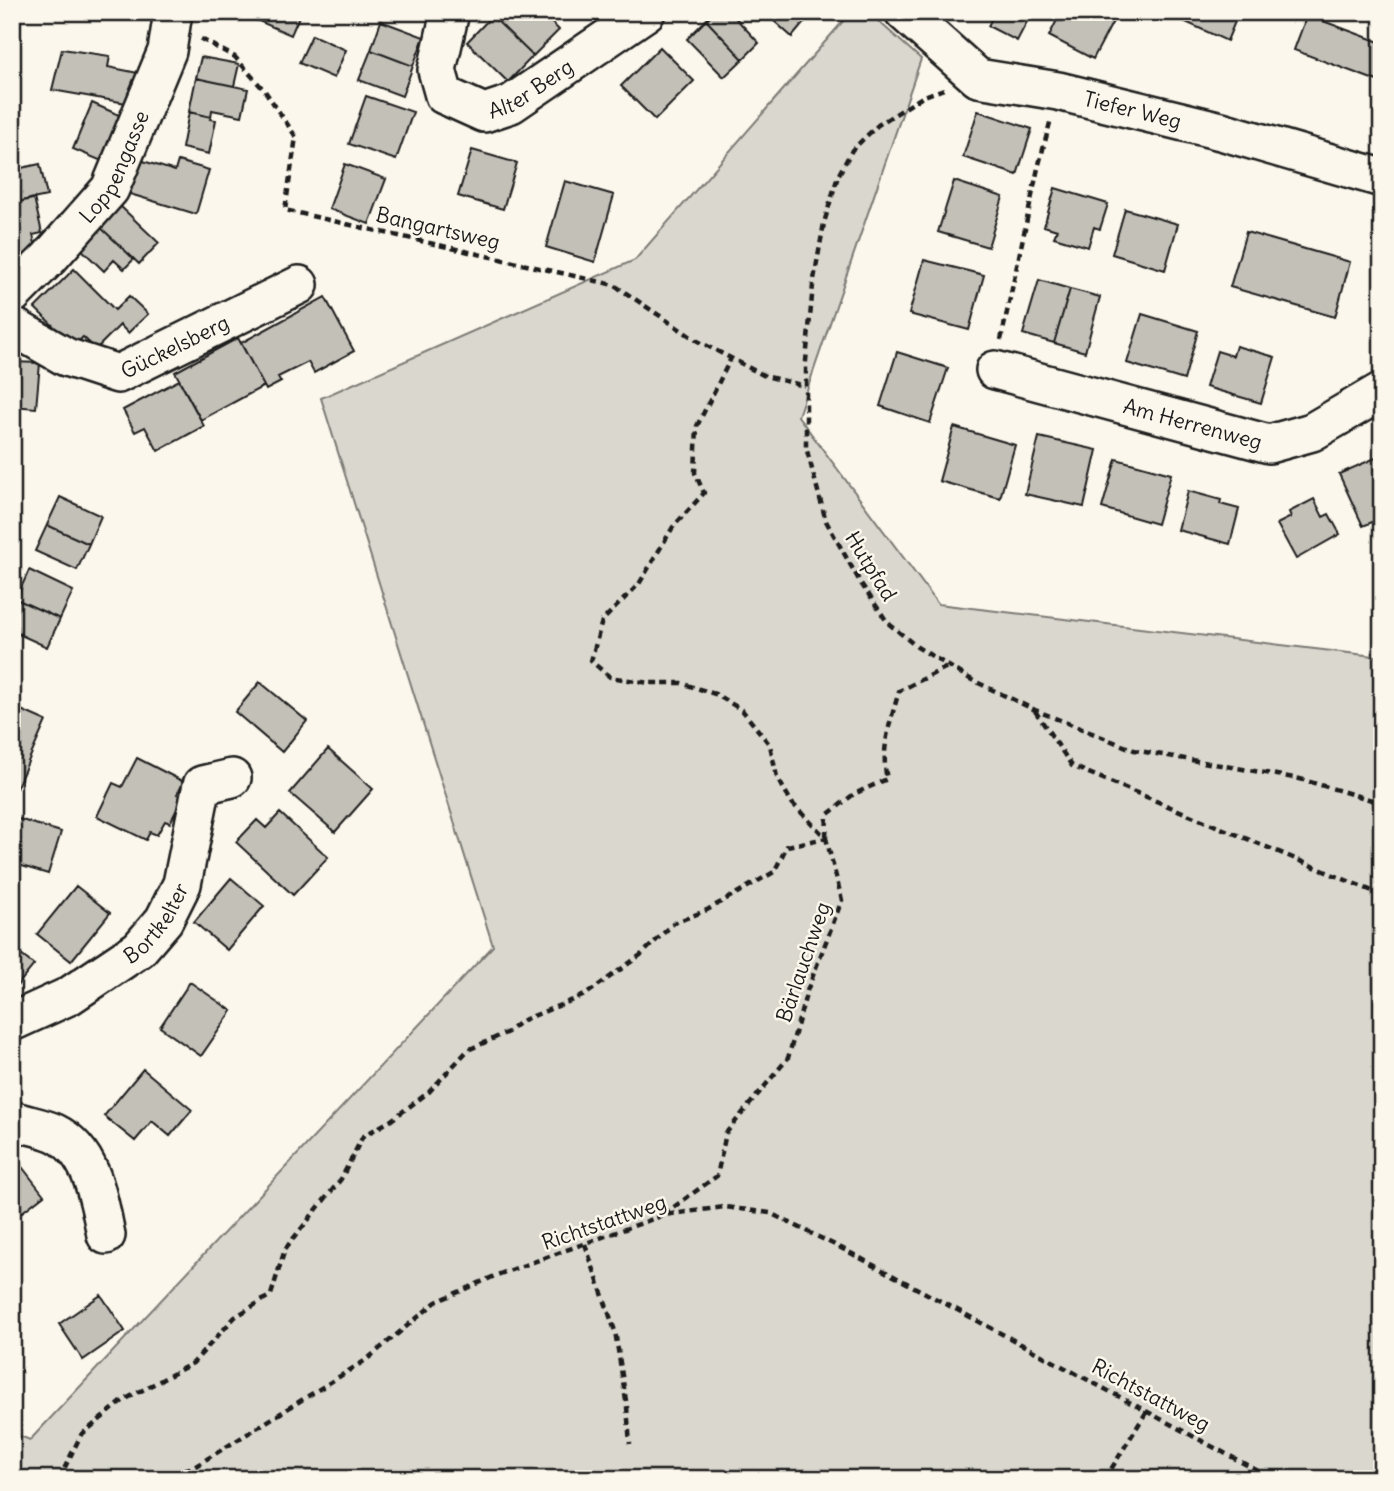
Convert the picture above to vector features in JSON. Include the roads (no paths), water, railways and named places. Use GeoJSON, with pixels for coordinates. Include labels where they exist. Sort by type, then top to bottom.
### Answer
{"type":"FeatureCollection","features":[{"type":"Feature","properties":{"kind":"street","name":"Alter Berg"},"geometry":{"type":"LineString","coordinates":[[450,12],[437,70],[444,94],[484,113],[511,104],[646,12]]}},
{"type":"Feature","properties":{"kind":"street","name":"Tiefer Weg"},"geometry":{"type":"LineString","coordinates":[[904,12],[978,78],[1058,92],[1221,131],[1382,178]]}},
{"type":"Feature","properties":{"kind":"street","name":"Loppengasse"},"geometry":{"type":"LineString","coordinates":[[12,295],[110,189],[167,51],[172,16]]}},
{"type":"Feature","properties":{"kind":"street","name":"Gückelsberg"},"geometry":{"type":"LineString","coordinates":[[12,326],[66,357],[118,374],[299,285]]}},
{"type":"Feature","properties":{"kind":"street","name":"Am Herrenweg"},"geometry":{"type":"LineString","coordinates":[[995,370],[1269,444],[1312,432],[1382,391]]}},
{"type":"Feature","properties":{"kind":"street","name":"Bortkelter"},"geometry":{"type":"LineString","coordinates":[[12,1022],[69,996],[139,949],[163,920],[182,884],[202,785],[232,778]]}},
{"type":"Feature","properties":{"kind":"street"},"geometry":{"type":"LineString","coordinates":[[12,1121],[56,1134],[78,1151],[98,1190],[106,1234]]}}]}
